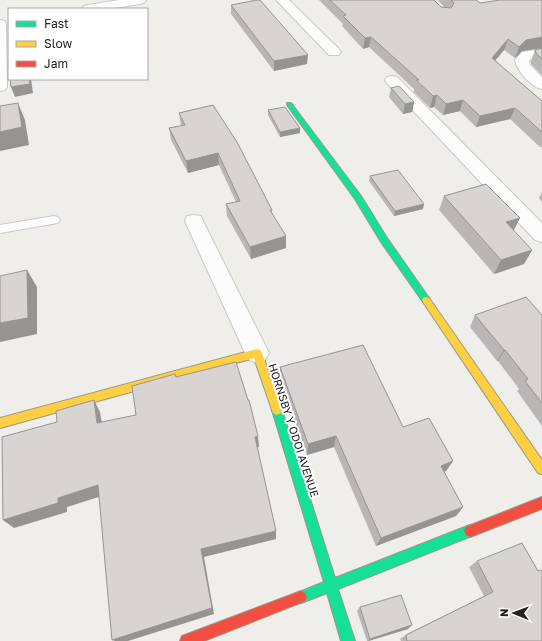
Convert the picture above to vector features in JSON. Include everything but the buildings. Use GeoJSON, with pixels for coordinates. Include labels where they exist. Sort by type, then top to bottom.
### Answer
{"type":"FeatureCollection","features":[{"type":"Feature","properties":{"kind":"street"},"geometry":{"type":"LineString","coordinates":[[94,8],[140,0]]}},
{"type":"Feature","properties":{"kind":"street"},"geometry":{"type":"LineString","coordinates":[[282,0],[334,52]]}},
{"type":"Feature","properties":{"kind":"street"},"geometry":{"type":"LineString","coordinates":[[0,24],[0,87]]}},
{"type":"Feature","properties":{"kind":"street"},"geometry":{"type":"LineString","coordinates":[[542,53],[527,55],[522,60],[523,66],[542,85]]}},
{"type":"Feature","properties":{"kind":"street"},"geometry":{"type":"LineString","coordinates":[[392,80],[542,235]]}},
{"type":"Feature","properties":{"kind":"street"},"geometry":{"type":"LineString","coordinates":[[289,104],[358,198],[384,240],[542,470]]}},
{"type":"Feature","properties":{"kind":"street"},"geometry":{"type":"LineString","coordinates":[[194,221],[256,353]]}},
{"type":"Feature","properties":{"kind":"street","name":"HORNSBY Y ODOI AVENUE"},"geometry":{"type":"LineString","coordinates":[[0,423],[256,353],[286,436],[348,641]]}},
{"type":"Feature","properties":{"kind":"street"},"geometry":{"type":"LineString","coordinates":[[187,641],[542,503]]}},
{"type":"Feature","properties":{"kind":"lane"},"geometry":{"type":"LineString","coordinates":[[0,229],[54,220]]}},
{"type":"Feature","properties":{"kind":"traffic: fast"},"geometry":{"type":"LineString","coordinates":[[289,104],[358,198],[384,240],[426,300]]}},
{"type":"Feature","properties":{"kind":"traffic: fast"},"geometry":{"type":"LineString","coordinates":[[277,410],[348,641]]}},
{"type":"Feature","properties":{"kind":"traffic: fast"},"geometry":{"type":"LineString","coordinates":[[301,597],[470,531]]}},
{"type":"Feature","properties":{"kind":"traffic: slow"},"geometry":{"type":"LineString","coordinates":[[426,300],[542,469]]}},
{"type":"Feature","properties":{"kind":"traffic: slow"},"geometry":{"type":"LineString","coordinates":[[0,423],[257,353],[277,410]]}},
{"type":"Feature","properties":{"kind":"traffic: jam"},"geometry":{"type":"LineString","coordinates":[[470,531],[542,503]]}},
{"type":"Feature","properties":{"kind":"traffic: jam"},"geometry":{"type":"LineString","coordinates":[[187,641],[301,597]]}}]}
